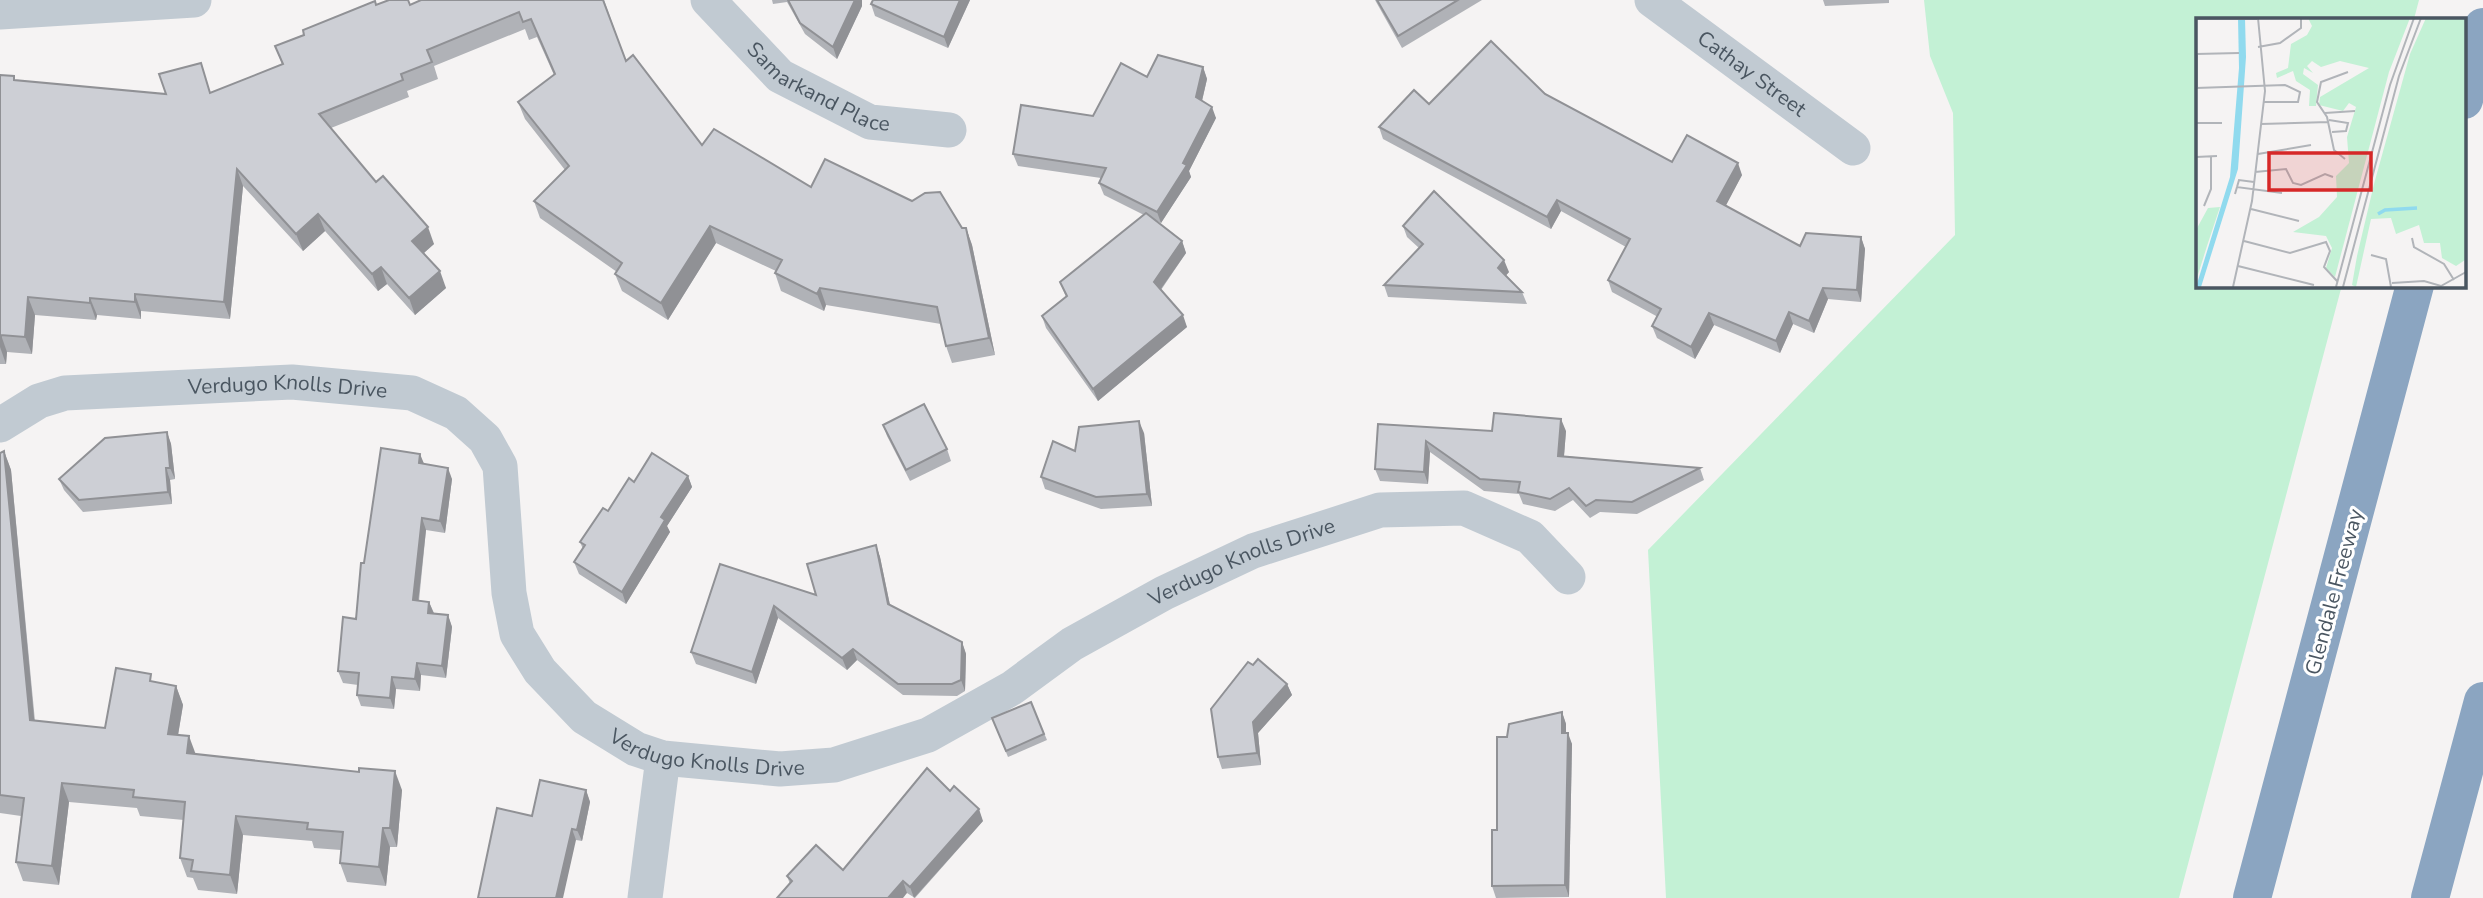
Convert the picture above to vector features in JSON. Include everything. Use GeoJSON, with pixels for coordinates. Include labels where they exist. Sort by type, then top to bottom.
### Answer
{"type":"FeatureCollection","features":[{"type":"Feature","properties":{"kind":"highway"},"geometry":{"type":"LineString","coordinates":[[2466,92],[2483,27]]}},
{"type":"Feature","properties":{"kind":"highway","name":"Glendale Freeway"},"geometry":{"type":"LineString","coordinates":[[2252,898],[2414,287]]}},
{"type":"Feature","properties":{"kind":"highway"},"geometry":{"type":"LineString","coordinates":[[2430,898],[2483,701]]}},
{"type":"Feature","properties":{"kind":"street"},"geometry":{"type":"LineString","coordinates":[[0,12],[194,0]]}},
{"type":"Feature","properties":{"kind":"street","name":"Samarkand Place"},"geometry":{"type":"LineString","coordinates":[[708,0],[780,76],[870,122],[949,130]]}},
{"type":"Feature","properties":{"kind":"street","name":"Cathay Street"},"geometry":{"type":"LineString","coordinates":[[1652,0],[1853,148]]}},
{"type":"Feature","properties":{"kind":"street","name":"Verdugo Knolls Drive"},"geometry":{"type":"LineString","coordinates":[[0,425],[39,401],[65,393],[292,382],[412,393],[456,413],[485,439],[500,466],[509,593],[517,634],[540,671],[584,717],[636,749],[663,758],[780,769],[834,765],[928,735],[1012,688],[1072,644],[1164,593],[1253,551],[1380,510],[1464,508],[1530,537],[1568,577]]}},
{"type":"Feature","properties":{"kind":"street"},"geometry":{"type":"LineString","coordinates":[[645,898],[663,758]]}},
{"type":"Feature","properties":{"kind":"green space"},"geometry":{"type":"Polygon","coordinates":[[[1924,0],[2419,0],[2414,18],[2196,18],[2196,287],[2341,287],[2179,898],[1666,898],[1648,550],[1955,235],[1953,113],[1930,56],[1924,0]]]}},
{"type":"Feature","properties":{"kind":"building"},"geometry":{"type":"Polygon","coordinates":[[[389,0],[408,0],[410,5],[421,0],[603,0],[626,61],[633,55],[702,145],[714,129],[811,187],[825,159],[912,201],[925,193],[940,192],[962,228],[966,228],[989,338],[946,346],[937,307],[820,288],[817,294],[775,273],[782,260],[710,226],[661,303],[615,274],[622,263],[534,201],[569,166],[518,102],[555,74],[531,19],[523,22],[519,12],[427,50],[432,62],[401,74],[403,80],[319,114],[376,182],[383,176],[428,227],[412,241],[440,271],[409,298],[381,267],[372,274],[318,214],[296,234],[237,169],[224,302],[135,294],[135,302],[90,298],[90,303],[28,297],[25,337],[1,335],[0,346],[0,75],[14,76],[14,80],[166,94],[159,74],[201,63],[210,93],[283,64],[275,46],[304,35],[303,30],[375,1],[376,5],[389,0]]]}},
{"type":"Feature","properties":{"kind":"building"},"geometry":{"type":"Polygon","coordinates":[[[788,0],[855,0],[833,47],[800,23],[788,0]]]}},
{"type":"Feature","properties":{"kind":"building"},"geometry":{"type":"Polygon","coordinates":[[[873,0],[960,0],[944,37],[871,4],[873,0]]]}},
{"type":"Feature","properties":{"kind":"building"},"geometry":{"type":"Polygon","coordinates":[[[1377,0],[1458,0],[1398,36],[1377,0]]]}},
{"type":"Feature","properties":{"kind":"building"},"geometry":{"type":"Polygon","coordinates":[[[1491,41],[1545,94],[1672,162],[1687,135],[1738,163],[1717,201],[1800,246],[1806,233],[1861,237],[1857,290],[1823,288],[1809,321],[1789,312],[1776,341],[1709,313],[1691,347],[1652,326],[1661,309],[1608,280],[1630,239],[1557,200],[1547,217],[1379,127],[1414,90],[1429,104],[1491,41]]]}},
{"type":"Feature","properties":{"kind":"building"},"geometry":{"type":"Polygon","coordinates":[[[1158,55],[1203,67],[1196,97],[1212,107],[1183,163],[1187,165],[1157,212],[1099,183],[1106,168],[1013,154],[1021,105],[1093,116],[1121,63],[1147,77],[1158,55]]]}},
{"type":"Feature","properties":{"kind":"building"},"geometry":{"type":"Polygon","coordinates":[[[1434,191],[1504,260],[1498,268],[1522,292],[1384,285],[1423,244],[1403,226],[1434,191]]]}},
{"type":"Feature","properties":{"kind":"building"},"geometry":{"type":"Polygon","coordinates":[[[1146,213],[1182,241],[1154,282],[1183,315],[1093,389],[1042,316],[1067,296],[1060,282],[1146,213]]]}},
{"type":"Feature","properties":{"kind":"building"},"geometry":{"type":"Polygon","coordinates":[[[924,404],[947,449],[906,470],[883,425],[924,404]]]}},
{"type":"Feature","properties":{"kind":"building"},"geometry":{"type":"Polygon","coordinates":[[[1494,413],[1561,419],[1558,456],[1700,468],[1632,502],[1596,500],[1586,506],[1569,488],[1550,499],[1518,492],[1520,482],[1480,479],[1426,441],[1424,472],[1375,469],[1378,424],[1492,431],[1494,413]]]}},
{"type":"Feature","properties":{"kind":"building"},"geometry":{"type":"Polygon","coordinates":[[[1139,421],[1147,494],[1096,497],[1041,477],[1053,441],[1075,451],[1079,427],[1139,421]]]}},
{"type":"Feature","properties":{"kind":"building"},"geometry":{"type":"Polygon","coordinates":[[[167,432],[170,468],[166,468],[168,492],[79,500],[59,479],[105,438],[167,432]]]}},
{"type":"Feature","properties":{"kind":"building"},"geometry":{"type":"Polygon","coordinates":[[[381,448],[420,454],[419,463],[448,468],[440,521],[422,518],[413,600],[429,602],[428,613],[448,615],[442,666],[417,663],[415,679],[392,677],[390,698],[357,695],[359,673],[338,671],[343,617],[356,619],[361,563],[364,563],[381,448]]]}},
{"type":"Feature","properties":{"kind":"building"},"geometry":{"type":"Polygon","coordinates":[[[4,451],[30,720],[105,728],[116,668],[151,674],[150,681],[176,686],[168,734],[189,736],[187,753],[359,772],[359,768],[395,771],[390,828],[383,828],[379,867],[340,863],[343,832],[307,829],[308,823],[236,816],[230,875],[191,871],[193,860],[180,858],[185,802],[133,797],[134,790],[62,783],[52,866],[16,862],[24,798],[0,795],[0,453],[4,451]]]}},
{"type":"Feature","properties":{"kind":"building"},"geometry":{"type":"Polygon","coordinates":[[[652,453],[688,476],[661,517],[665,520],[622,592],[574,562],[585,545],[580,542],[603,508],[608,511],[629,478],[634,482],[652,453]]]}},
{"type":"Feature","properties":{"kind":"building"},"geometry":{"type":"Polygon","coordinates":[[[876,545],[888,604],[962,642],[961,680],[952,684],[898,684],[853,649],[842,658],[774,606],[752,672],[691,652],[720,564],[816,595],[807,564],[876,545]]]}},
{"type":"Feature","properties":{"kind":"building"},"geometry":{"type":"Polygon","coordinates":[[[1258,659],[1287,684],[1253,722],[1257,753],[1218,757],[1211,709],[1248,662],[1253,665],[1258,659]]]}},
{"type":"Feature","properties":{"kind":"building"},"geometry":{"type":"Polygon","coordinates":[[[1031,702],[1044,734],[1006,751],[992,718],[1031,702]]]}},
{"type":"Feature","properties":{"kind":"building"},"geometry":{"type":"Polygon","coordinates":[[[1562,712],[1562,733],[1568,733],[1565,885],[1492,886],[1492,830],[1497,830],[1497,737],[1507,737],[1509,724],[1562,712]]]}},
{"type":"Feature","properties":{"kind":"building"},"geometry":{"type":"Polygon","coordinates":[[[927,768],[950,791],[954,786],[979,809],[910,887],[903,881],[888,898],[777,898],[792,881],[787,876],[816,845],[843,870],[927,768]]]}},
{"type":"Feature","properties":{"kind":"building"},"geometry":{"type":"Polygon","coordinates":[[[540,780],[586,790],[577,830],[572,829],[556,898],[478,898],[497,808],[532,816],[540,780]]]}}]}
